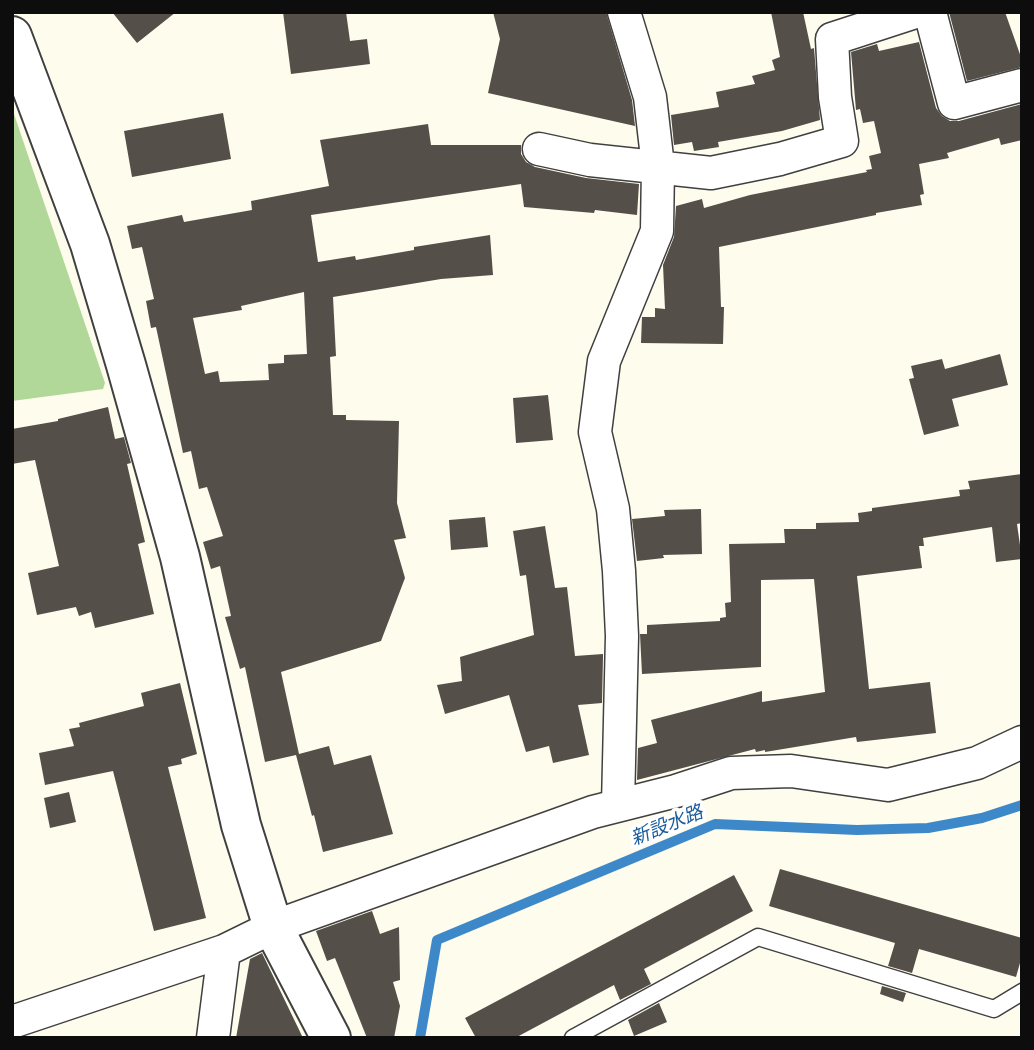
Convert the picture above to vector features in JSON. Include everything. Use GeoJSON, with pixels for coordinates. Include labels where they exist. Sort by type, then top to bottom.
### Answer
{"type":"FeatureCollection","features":[{"type":"Feature","properties":{"kind":"street"},"geometry":{"type":"LineString","coordinates":[[618,806],[622,636],[619,571],[613,509],[595,432],[604,361],[657,231],[659,166],[650,97],[624,12]]}},
{"type":"Feature","properties":{"kind":"street"},"geometry":{"type":"LineString","coordinates":[[930,12],[954,103],[1022,85]]}},
{"type":"Feature","properties":{"kind":"street"},"geometry":{"type":"LineString","coordinates":[[539,149],[590,160],[711,173],[780,159],[842,141],[835,97],[832,39],[904,14]]}},
{"type":"Feature","properties":{"kind":"street"},"geometry":{"type":"LineString","coordinates":[[12,36],[90,244],[126,365],[180,557],[241,825],[272,927],[331,1038]]}},
{"type":"Feature","properties":{"kind":"street"},"geometry":{"type":"LineString","coordinates":[[12,1022],[224,951],[272,927],[593,812],[731,773],[791,771],[888,785],[977,763],[1022,742]]}},
{"type":"Feature","properties":{"kind":"street"},"geometry":{"type":"LineString","coordinates":[[213,1038],[224,951]]}},
{"type":"Feature","properties":{"kind":"lane"},"geometry":{"type":"LineString","coordinates":[[578,1037],[758,937],[994,1009],[1022,992]]}},
{"type":"Feature","properties":{"kind":"green space"},"geometry":{"type":"Polygon","coordinates":[[[12,108],[105,383],[103,389],[12,401],[12,108]]]}},
{"type":"Feature","properties":{"kind":"building"},"geometry":{"type":"Polygon","coordinates":[[[112,12],[176,12],[137,43],[112,12]]]}},
{"type":"Feature","properties":{"kind":"building"},"geometry":{"type":"Polygon","coordinates":[[[283,12],[346,12],[350,41],[367,39],[370,64],[291,74],[283,12]]]}},
{"type":"Feature","properties":{"kind":"building"},"geometry":{"type":"Polygon","coordinates":[[[493,12],[606,12],[632,100],[635,126],[488,93],[500,39],[493,12]]]}},
{"type":"Feature","properties":{"kind":"building"},"geometry":{"type":"Polygon","coordinates":[[[771,12],[803,12],[811,49],[814,48],[820,120],[782,131],[718,142],[719,147],[694,151],[692,142],[674,145],[671,115],[719,107],[716,92],[755,84],[752,76],[775,70],[772,60],[780,57],[771,12]]]}},
{"type":"Feature","properties":{"kind":"building"},"geometry":{"type":"Polygon","coordinates":[[[949,12],[1005,12],[1022,67],[967,81],[949,12]]]}},
{"type":"Feature","properties":{"kind":"building"},"geometry":{"type":"Polygon","coordinates":[[[919,42],[936,108],[942,116],[950,121],[959,121],[1022,104],[1022,140],[1001,145],[999,138],[947,153],[949,158],[919,164],[924,194],[920,195],[922,205],[719,247],[721,307],[724,307],[723,344],[641,343],[642,317],[655,317],[655,308],[665,309],[663,265],[674,237],[676,206],[702,199],[704,208],[750,195],[872,169],[869,156],[881,153],[874,121],[863,123],[860,109],[856,110],[851,52],[877,44],[879,51],[919,42]]]}},
{"type":"Feature","properties":{"kind":"building"},"geometry":{"type":"Polygon","coordinates":[[[223,113],[231,159],[132,177],[124,131],[223,113]]]}},
{"type":"Feature","properties":{"kind":"building"},"geometry":{"type":"Polygon","coordinates":[[[428,124],[431,145],[521,145],[521,154],[526,162],[535,167],[586,178],[639,184],[637,215],[524,207],[521,184],[311,215],[318,262],[355,256],[356,260],[414,250],[414,247],[490,235],[493,275],[441,279],[333,297],[336,356],[330,357],[333,415],[346,415],[346,420],[399,421],[397,503],[406,538],[394,540],[405,578],[381,641],[281,672],[299,754],[329,746],[334,765],[371,755],[393,834],[323,852],[296,755],[265,762],[245,667],[240,669],[225,617],[231,616],[220,566],[211,569],[203,542],[223,536],[207,487],[199,489],[191,451],[183,453],[156,327],[151,328],[146,301],[154,299],[142,247],[132,249],[127,226],[182,215],[184,222],[252,210],[251,201],[329,186],[320,140],[428,124]],[[304,292],[241,306],[242,310],[193,318],[205,374],[218,371],[220,382],[269,380],[268,364],[284,363],[284,355],[307,354],[304,292]]]}},
{"type":"Feature","properties":{"kind":"building"},"geometry":{"type":"Polygon","coordinates":[[[1000,354],[1008,385],[952,399],[959,426],[924,435],[909,379],[914,378],[911,366],[942,359],[945,369],[1000,354]]]}},
{"type":"Feature","properties":{"kind":"building"},"geometry":{"type":"Polygon","coordinates":[[[548,395],[553,440],[516,443],[513,398],[548,395]]]}},
{"type":"Feature","properties":{"kind":"building"},"geometry":{"type":"Polygon","coordinates":[[[108,407],[115,439],[124,437],[131,463],[127,464],[145,542],[138,544],[154,614],[95,628],[91,612],[79,616],[76,607],[37,615],[28,573],[59,566],[35,460],[12,464],[12,429],[58,421],[108,407]]]}},
{"type":"Feature","properties":{"kind":"building"},"geometry":{"type":"Polygon","coordinates":[[[1022,474],[1022,523],[1017,524],[1022,559],[996,562],[992,527],[923,538],[924,546],[919,546],[922,568],[857,576],[869,689],[930,682],[936,733],[857,742],[856,737],[765,752],[756,752],[755,749],[637,780],[638,748],[657,743],[651,720],[762,691],[762,702],[825,692],[814,579],[761,580],[761,667],[642,674],[640,634],[647,634],[647,625],[720,621],[720,618],[726,617],[725,603],[731,602],[729,544],[785,543],[784,529],[816,529],[816,523],[859,522],[858,513],[872,511],[872,508],[960,496],[959,490],[970,489],[968,481],[1022,474]]]}},
{"type":"Feature","properties":{"kind":"building"},"geometry":{"type":"Polygon","coordinates":[[[701,509],[702,554],[663,555],[664,558],[637,561],[632,519],[665,516],[664,510],[701,509]]]}},
{"type":"Feature","properties":{"kind":"building"},"geometry":{"type":"Polygon","coordinates":[[[485,517],[488,547],[451,550],[449,520],[485,517]]]}},
{"type":"Feature","properties":{"kind":"building"},"geometry":{"type":"Polygon","coordinates":[[[545,526],[555,588],[567,587],[575,656],[603,654],[602,703],[578,705],[589,755],[553,763],[549,746],[526,752],[509,695],[445,714],[437,685],[462,681],[460,657],[534,635],[526,575],[520,576],[513,531],[545,526]]]}},
{"type":"Feature","properties":{"kind":"building"},"geometry":{"type":"Polygon","coordinates":[[[180,683],[197,754],[181,759],[182,764],[168,767],[206,918],[154,931],[113,771],[45,785],[39,753],[74,746],[69,729],[80,727],[79,723],[144,706],[141,693],[180,683]]]}},
{"type":"Feature","properties":{"kind":"building"},"geometry":{"type":"Polygon","coordinates":[[[69,792],[76,822],[50,828],[44,798],[69,792]]]}},
{"type":"Feature","properties":{"kind":"building"},"geometry":{"type":"Polygon","coordinates":[[[780,869],[1022,938],[1022,956],[1016,977],[919,949],[912,973],[888,966],[895,943],[769,906],[780,869]]]}},
{"type":"Feature","properties":{"kind":"building"},"geometry":{"type":"Polygon","coordinates":[[[734,875],[753,911],[644,969],[651,984],[620,1000],[614,985],[515,1038],[476,1038],[465,1018],[734,875]]]}},
{"type":"Feature","properties":{"kind":"building"},"geometry":{"type":"Polygon","coordinates":[[[372,911],[380,934],[399,927],[400,980],[393,982],[400,1006],[394,1038],[367,1038],[335,958],[327,961],[316,931],[372,911]]]}},
{"type":"Feature","properties":{"kind":"building"},"geometry":{"type":"Polygon","coordinates":[[[262,953],[303,1038],[236,1038],[250,959],[262,953]]]}},
{"type":"Feature","properties":{"kind":"building"},"geometry":{"type":"Polygon","coordinates":[[[882,986],[906,993],[903,1002],[880,994],[882,986]]]}},
{"type":"Feature","properties":{"kind":"building"},"geometry":{"type":"Polygon","coordinates":[[[659,1003],[667,1022],[634,1036],[628,1020],[659,1003]]]}},
{"type":"Feature","properties":{"kind":"waterway","name":"新設水路"},"geometry":{"type":"LineString","coordinates":[[420,1038],[437,940],[715,824],[857,830],[928,828],[982,818],[1022,805]]}}]}
